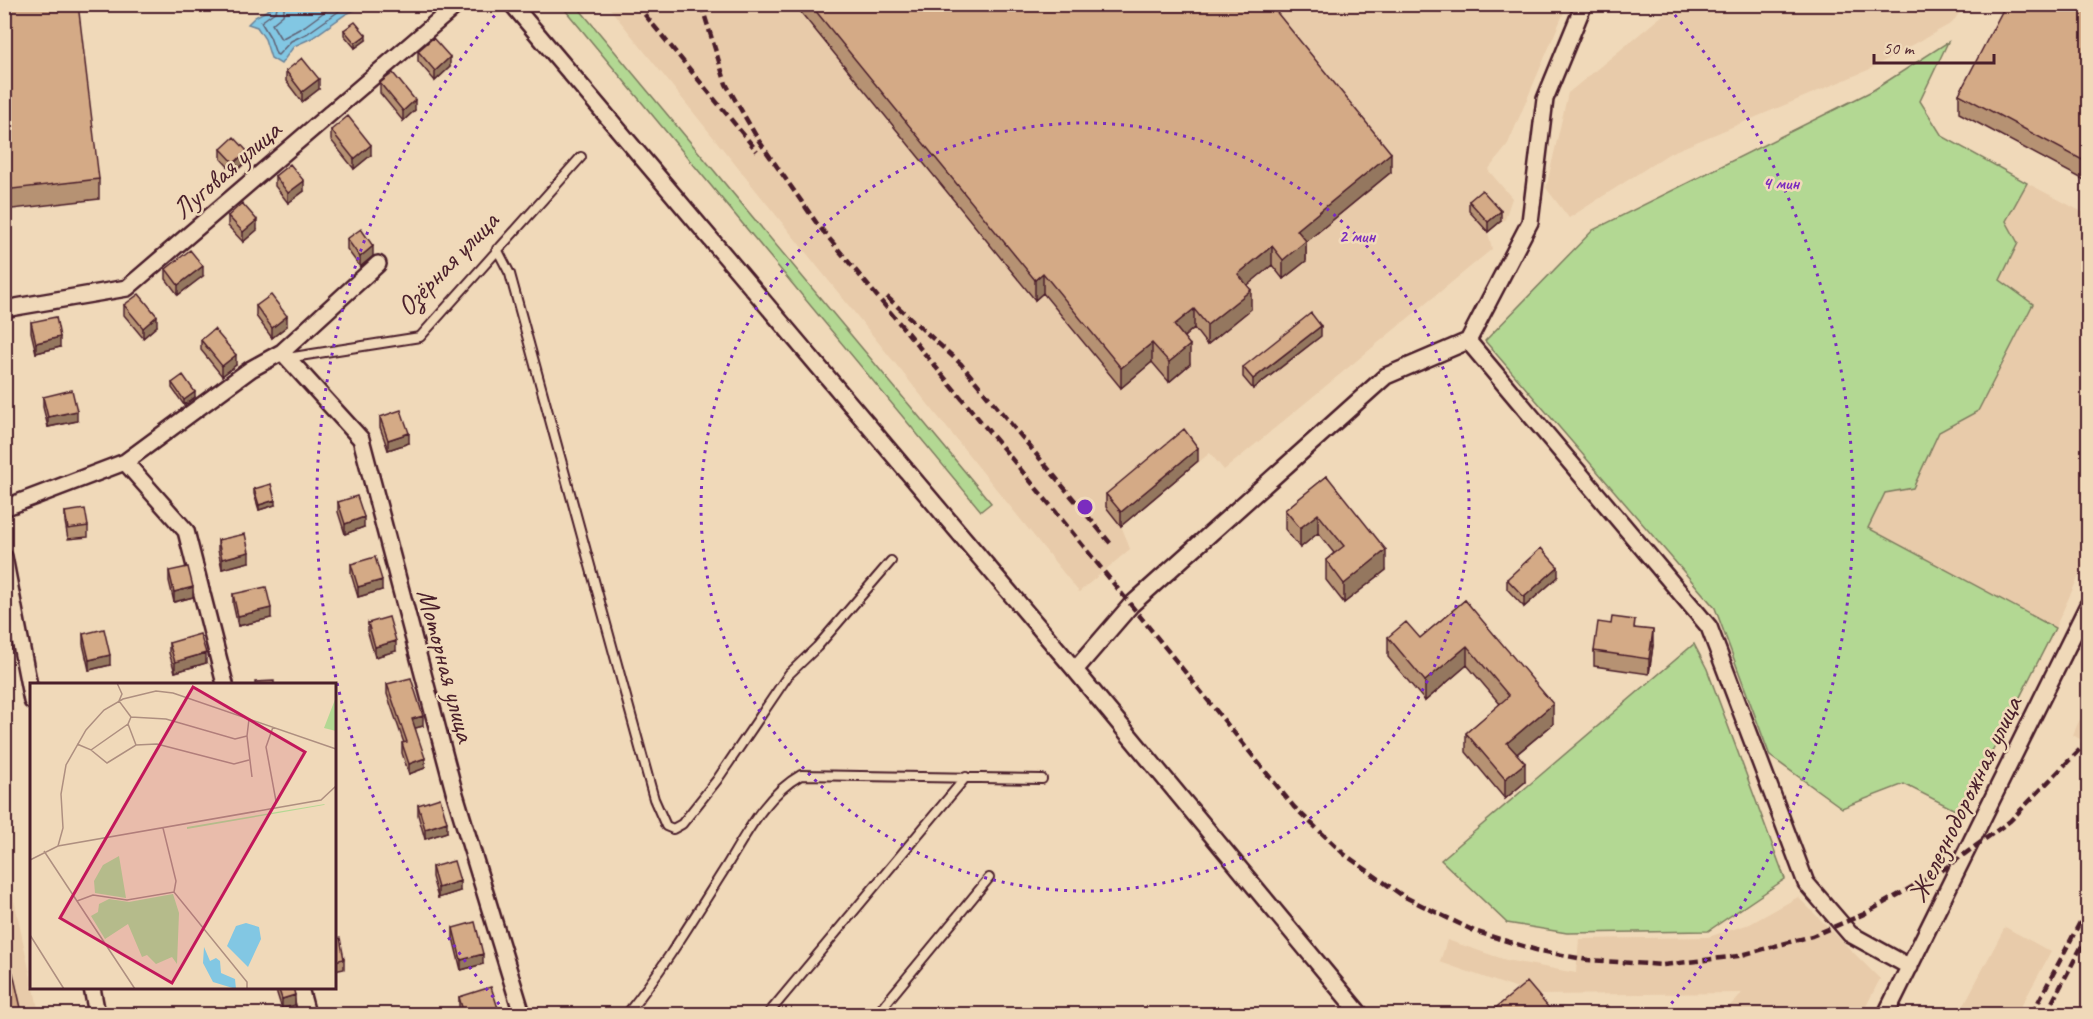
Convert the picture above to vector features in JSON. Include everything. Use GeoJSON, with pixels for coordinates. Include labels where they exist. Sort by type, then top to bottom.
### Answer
{"type":"FeatureCollection","features":[{"type":"Feature","properties":{"kind":"street"},"geometry":{"type":"LineString","coordinates":[[512,4],[1075,670],[1360,1014]]}},
{"type":"Feature","properties":{"kind":"street"},"geometry":{"type":"LineString","coordinates":[[1075,670],[1131,604],[1386,376],[1467,341],[1530,222],[1545,99],[1584,4]]}},
{"type":"Feature","properties":{"kind":"street","name":"Луговая улица"},"geometry":{"type":"LineString","coordinates":[[4,309],[127,288],[453,8]]}},
{"type":"Feature","properties":{"kind":"street","name":"Озёрная улица"},"geometry":{"type":"LineString","coordinates":[[4,508],[125,462],[251,369],[284,355],[378,264]]}},
{"type":"Feature","properties":{"kind":"street"},"geometry":{"type":"LineString","coordinates":[[1467,341],[1709,627],[1806,883],[1850,934],[1910,966]]}},
{"type":"Feature","properties":{"kind":"street","name":"Моторная улица"},"geometry":{"type":"LineString","coordinates":[[284,355],[361,439],[454,790],[522,1014]]}},
{"type":"Feature","properties":{"kind":"street"},"geometry":{"type":"LineString","coordinates":[[125,462],[186,531],[225,683]]}},
{"type":"Feature","properties":{"kind":"street"},"geometry":{"type":"LineString","coordinates":[[4,557],[30,691]]}},
{"type":"Feature","properties":{"kind":"street","name":"Железнодорожная улица"},"geometry":{"type":"LineString","coordinates":[[1886,1014],[2088,605]]}},
{"type":"Feature","properties":{"kind":"street"},"geometry":{"type":"LineString","coordinates":[[92,989],[97,1014]]}},
{"type":"Feature","properties":{"kind":"street"},"geometry":{"type":"LineString","coordinates":[[301,989],[307,1014]]}},
{"type":"Feature","properties":{"kind":"lane","name":"Озёрная улица"},"geometry":{"type":"LineString","coordinates":[[284,355],[420,337],[581,157]]}},
{"type":"Feature","properties":{"kind":"lane"},"geometry":{"type":"LineString","coordinates":[[497,249],[510,274],[654,799],[666,826],[673,829],[682,824],[717,780],[789,674],[817,647],[891,561]]}},
{"type":"Feature","properties":{"kind":"lane"},"geometry":{"type":"LineString","coordinates":[[627,1014],[649,987],[760,813],[786,783],[801,775],[1042,778]]}},
{"type":"Feature","properties":{"kind":"lane"},"geometry":{"type":"LineString","coordinates":[[768,1014],[966,777]]}},
{"type":"Feature","properties":{"kind":"lane"},"geometry":{"type":"LineString","coordinates":[[877,1014],[990,878]]}},
{"type":"Feature","properties":{"kind":"shaded area"},"geometry":{"type":"Polygon","coordinates":[[[607,5],[1567,5],[1507,146],[1488,170],[1512,198],[1505,219],[1488,232],[1492,249],[1224,470],[1210,453],[1121,525],[1130,549],[1079,592],[607,5]]]}},
{"type":"Feature","properties":{"kind":"shaded area"},"geometry":{"type":"Polygon","coordinates":[[[1675,5],[1965,5],[1952,23],[1868,70],[1670,153],[1569,218],[1546,188],[1568,93],[1675,5]]]}},
{"type":"Feature","properties":{"kind":"shaded area"},"geometry":{"type":"Polygon","coordinates":[[[2027,183],[2088,215],[2088,556],[2055,628],[1868,529],[1885,493],[1913,488],[1939,432],[1978,411],[2033,304],[2000,280],[2018,243],[2006,221],[2027,183]]]}},
{"type":"Feature","properties":{"kind":"shaded area"},"geometry":{"type":"Polygon","coordinates":[[[2088,711],[2087,743],[2073,735],[2079,721],[2088,711]]]}},
{"type":"Feature","properties":{"kind":"shaded area"},"geometry":{"type":"Polygon","coordinates":[[[4,854],[30,973],[30,989],[34,989],[39,1014],[5,1014],[4,854]]]}},
{"type":"Feature","properties":{"kind":"shaded area"},"geometry":{"type":"Polygon","coordinates":[[[1798,897],[1880,979],[1862,1014],[1722,1014],[1742,993],[1535,995],[1440,962],[1447,940],[1506,960],[1576,973],[1579,939],[1708,937],[1750,924],[1798,897]]]}},
{"type":"Feature","properties":{"kind":"shaded area"},"geometry":{"type":"Polygon","coordinates":[[[2005,927],[2051,952],[2017,1014],[1959,1014],[2005,927]]]}},
{"type":"Feature","properties":{"kind":"green space"},"geometry":{"type":"Polygon","coordinates":[[[561,5],[576,5],[991,503],[981,511],[561,5]]]}},
{"type":"Feature","properties":{"kind":"green space"},"geometry":{"type":"Polygon","coordinates":[[[1948,42],[1920,101],[1942,136],[2027,183],[2006,221],[2018,243],[2000,280],[2033,304],[1978,411],[1939,432],[1913,488],[1885,493],[1868,528],[2055,628],[1961,813],[1904,784],[1842,808],[1770,756],[1715,608],[1485,341],[1593,230],[1872,91],[1948,42]]]}},
{"type":"Feature","properties":{"kind":"green space"},"geometry":{"type":"Polygon","coordinates":[[[1694,644],[1707,669],[1785,879],[1708,931],[1567,933],[1507,923],[1441,860],[1694,644]]]}},
{"type":"Feature","properties":{"kind":"water"},"geometry":{"type":"Polygon","coordinates":[[[277,5],[366,5],[346,14],[312,38],[294,46],[281,64],[271,58],[265,39],[257,27],[248,24],[255,17],[277,5]]]}},
{"type":"Feature","properties":{"kind":"building"},"geometry":{"type":"Polygon","coordinates":[[[4,4],[78,4],[99,179],[4,190],[4,4]]]}},
{"type":"Feature","properties":{"kind":"building"},"geometry":{"type":"Polygon","coordinates":[[[810,4],[1270,4],[1391,153],[1297,230],[1306,241],[1283,260],[1272,246],[1238,274],[1251,290],[1207,325],[1194,309],[1174,325],[1190,345],[1169,362],[1152,343],[1121,368],[1043,273],[1035,280],[810,4]]]}},
{"type":"Feature","properties":{"kind":"building"},"geometry":{"type":"Polygon","coordinates":[[[2006,4],[2088,4],[2088,163],[1959,94],[2006,4]]]}},
{"type":"Feature","properties":{"kind":"building"},"geometry":{"type":"Polygon","coordinates":[[[355,22],[366,35],[355,43],[344,30],[355,22]]]}},
{"type":"Feature","properties":{"kind":"building"},"geometry":{"type":"Polygon","coordinates":[[[433,38],[450,57],[435,71],[418,51],[433,38]]]}},
{"type":"Feature","properties":{"kind":"building"},"geometry":{"type":"Polygon","coordinates":[[[302,58],[319,79],[302,92],[286,71],[302,58]]]}},
{"type":"Feature","properties":{"kind":"building"},"geometry":{"type":"Polygon","coordinates":[[[393,73],[415,100],[403,111],[380,83],[393,73]]]}},
{"type":"Feature","properties":{"kind":"building"},"geometry":{"type":"Polygon","coordinates":[[[348,116],[371,145],[354,159],[331,130],[348,116]]]}},
{"type":"Feature","properties":{"kind":"building"},"geometry":{"type":"Polygon","coordinates":[[[234,137],[247,151],[234,163],[221,149],[234,137]]]}},
{"type":"Feature","properties":{"kind":"building"},"geometry":{"type":"Polygon","coordinates":[[[290,164],[304,181],[288,193],[275,176],[290,164]]]}},
{"type":"Feature","properties":{"kind":"building"},"geometry":{"type":"Polygon","coordinates":[[[1482,190],[1501,211],[1488,222],[1469,201],[1482,190]]]}},
{"type":"Feature","properties":{"kind":"building"},"geometry":{"type":"Polygon","coordinates":[[[242,203],[257,220],[243,232],[228,216],[242,203]]]}},
{"type":"Feature","properties":{"kind":"building"},"geometry":{"type":"Polygon","coordinates":[[[361,229],[373,246],[360,257],[347,239],[361,229]]]}},
{"type":"Feature","properties":{"kind":"building"},"geometry":{"type":"Polygon","coordinates":[[[190,250],[203,266],[178,285],[166,269],[190,250]]]}},
{"type":"Feature","properties":{"kind":"building"},"geometry":{"type":"Polygon","coordinates":[[[139,294],[157,316],[143,328],[124,305],[139,294]]]}},
{"type":"Feature","properties":{"kind":"building"},"geometry":{"type":"Polygon","coordinates":[[[271,295],[287,316],[272,328],[256,306],[271,295]]]}},
{"type":"Feature","properties":{"kind":"building"},"geometry":{"type":"Polygon","coordinates":[[[1311,313],[1321,326],[1253,379],[1243,367],[1311,313]]]}},
{"type":"Feature","properties":{"kind":"building"},"geometry":{"type":"Polygon","coordinates":[[[56,317],[60,337],[36,343],[31,322],[56,317]]]}},
{"type":"Feature","properties":{"kind":"building"},"geometry":{"type":"Polygon","coordinates":[[[214,329],[236,355],[222,366],[201,340],[214,329]]]}},
{"type":"Feature","properties":{"kind":"building"},"geometry":{"type":"Polygon","coordinates":[[[183,375],[195,392],[184,400],[172,383],[183,375]]]}},
{"type":"Feature","properties":{"kind":"building"},"geometry":{"type":"Polygon","coordinates":[[[72,390],[77,411],[48,417],[43,397],[72,390]]]}},
{"type":"Feature","properties":{"kind":"building"},"geometry":{"type":"Polygon","coordinates":[[[401,410],[409,433],[388,440],[380,417],[401,410]]]}},
{"type":"Feature","properties":{"kind":"building"},"geometry":{"type":"Polygon","coordinates":[[[1184,429],[1198,448],[1121,512],[1106,494],[1184,429]]]}},
{"type":"Feature","properties":{"kind":"building"},"geometry":{"type":"Polygon","coordinates":[[[1327,476],[1386,550],[1344,584],[1326,560],[1344,546],[1318,514],[1300,528],[1285,510],[1327,476]]]}},
{"type":"Feature","properties":{"kind":"building"},"geometry":{"type":"Polygon","coordinates":[[[271,484],[275,500],[259,505],[254,489],[271,484]]]}},
{"type":"Feature","properties":{"kind":"building"},"geometry":{"type":"Polygon","coordinates":[[[357,496],[364,517],[345,524],[338,502],[357,496]]]}},
{"type":"Feature","properties":{"kind":"building"},"geometry":{"type":"Polygon","coordinates":[[[85,509],[88,526],[68,529],[65,512],[85,509]]]}},
{"type":"Feature","properties":{"kind":"building"},"geometry":{"type":"Polygon","coordinates":[[[245,534],[249,552],[222,559],[218,540],[245,534]]]}},
{"type":"Feature","properties":{"kind":"building"},"geometry":{"type":"Polygon","coordinates":[[[1541,548],[1558,567],[1524,597],[1507,579],[1541,548]]]}},
{"type":"Feature","properties":{"kind":"building"},"geometry":{"type":"Polygon","coordinates":[[[375,557],[382,580],[358,587],[351,564],[375,557]]]}},
{"type":"Feature","properties":{"kind":"building"},"geometry":{"type":"Polygon","coordinates":[[[188,567],[193,587],[174,592],[169,571],[188,567]]]}},
{"type":"Feature","properties":{"kind":"building"},"geometry":{"type":"Polygon","coordinates":[[[266,587],[271,608],[238,616],[233,594],[266,587]]]}},
{"type":"Feature","properties":{"kind":"building"},"geometry":{"type":"Polygon","coordinates":[[[1465,600],[1553,704],[1507,743],[1525,763],[1505,779],[1466,733],[1509,696],[1467,646],[1425,681],[1388,637],[1406,622],[1420,638],[1465,600]]]}},
{"type":"Feature","properties":{"kind":"building"},"geometry":{"type":"Polygon","coordinates":[[[389,617],[396,641],[375,647],[368,623],[389,617]]]}},
{"type":"Feature","properties":{"kind":"building"},"geometry":{"type":"Polygon","coordinates":[[[1612,617],[1635,620],[1634,628],[1653,630],[1649,659],[1594,651],[1598,622],[1611,624],[1612,617]]]}},
{"type":"Feature","properties":{"kind":"building"},"geometry":{"type":"Polygon","coordinates":[[[104,629],[110,655],[89,660],[83,634],[104,629]]]}},
{"type":"Feature","properties":{"kind":"building"},"geometry":{"type":"Polygon","coordinates":[[[200,634],[206,653],[175,662],[169,643],[200,634]]]}},
{"type":"Feature","properties":{"kind":"building"},"geometry":{"type":"Polygon","coordinates":[[[411,678],[423,716],[412,719],[425,758],[409,764],[402,743],[407,742],[387,684],[411,678]]]}},
{"type":"Feature","properties":{"kind":"building"},"geometry":{"type":"Polygon","coordinates":[[[274,681],[274,683],[255,683],[274,681]]]}},
{"type":"Feature","properties":{"kind":"building"},"geometry":{"type":"Polygon","coordinates":[[[440,798],[447,822],[425,829],[418,805],[440,798]]]}},
{"type":"Feature","properties":{"kind":"building"},"geometry":{"type":"Polygon","coordinates":[[[454,861],[460,881],[438,888],[432,867],[454,861]]]}},
{"type":"Feature","properties":{"kind":"building"},"geometry":{"type":"Polygon","coordinates":[[[475,922],[483,954],[461,960],[453,928],[475,922]]]}},
{"type":"Feature","properties":{"kind":"building"},"geometry":{"type":"Polygon","coordinates":[[[340,938],[344,959],[336,961],[336,939],[340,938]]]}},
{"type":"Feature","properties":{"kind":"building"},"geometry":{"type":"Polygon","coordinates":[[[13,973],[21,1008],[4,1011],[4,975],[13,973]]]}},
{"type":"Feature","properties":{"kind":"building"},"geometry":{"type":"Polygon","coordinates":[[[1527,982],[1554,1014],[1494,1014],[1492,1011],[1527,982]]]}},
{"type":"Feature","properties":{"kind":"building"},"geometry":{"type":"Polygon","coordinates":[[[491,987],[499,1011],[488,1014],[464,1014],[459,997],[491,987]]]}},
{"type":"Feature","properties":{"kind":"building"},"geometry":{"type":"Polygon","coordinates":[[[279,989],[294,989],[295,995],[282,999],[279,989]]]}},
{"type":"Feature","properties":{"kind":"building"},"geometry":{"type":"Polygon","coordinates":[[[1607,1006],[1614,1014],[1597,1014],[1607,1006]]]}},
{"type":"Feature","properties":{"kind":"building"},"geometry":{"type":"Polygon","coordinates":[[[363,1009],[364,1014],[343,1014],[363,1009]]]}},
{"type":"Feature","properties":{"kind":"railway"},"geometry":{"type":"LineString","coordinates":[[636,4],[757,151]]}},
{"type":"Feature","properties":{"kind":"railway"},"geometry":{"type":"LineString","coordinates":[[701,4],[726,84],[759,141],[818,225],[1055,511],[1294,807],[1344,854],[1403,896],[1474,931],[1536,950],[1588,960],[1663,965],[1738,956],[1812,936],[1864,914],[1944,869],[2010,821],[2088,741]]}},
{"type":"Feature","properties":{"kind":"railway"},"geometry":{"type":"LineString","coordinates":[[887,297],[961,364],[1111,544]]}},
{"type":"Feature","properties":{"kind":"railway"},"geometry":{"type":"LineString","coordinates":[[2032,1014],[2088,907]]}},
{"type":"Feature","properties":{"kind":"railway"},"geometry":{"type":"LineString","coordinates":[[2046,1014],[2088,934]]}}]}
